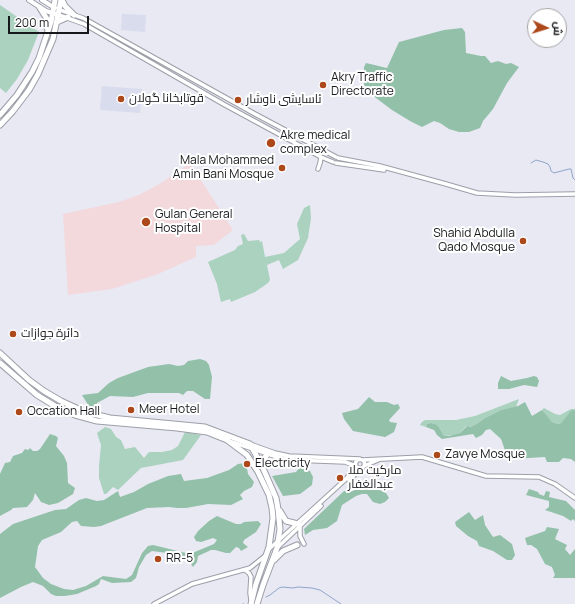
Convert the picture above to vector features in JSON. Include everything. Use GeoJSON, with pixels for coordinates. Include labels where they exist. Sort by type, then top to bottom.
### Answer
{"type":"FeatureCollection","features":[{"type":"Feature","properties":{"kind":"highway"},"geometry":{"type":"LineString","coordinates":[[0,125],[14,111],[38,74],[53,39],[57,22],[55,0]]}},
{"type":"Feature","properties":{"kind":"highway"},"geometry":{"type":"LineString","coordinates":[[0,115],[17,95],[32,72],[41,54],[47,33],[61,0]]}},
{"type":"Feature","properties":{"kind":"highway"},"geometry":{"type":"LineString","coordinates":[[61,0],[74,15]]}},
{"type":"Feature","properties":{"kind":"highway"},"geometry":{"type":"LineString","coordinates":[[40,8],[47,21],[47,33]]}},
{"type":"Feature","properties":{"kind":"highway"},"geometry":{"type":"LineString","coordinates":[[57,22],[68,17]]}},
{"type":"Feature","properties":{"kind":"highway"},"geometry":{"type":"LineString","coordinates":[[0,353],[29,380],[44,391],[80,410],[110,418],[205,427],[251,447],[262,466],[284,519],[299,525]]}},
{"type":"Feature","properties":{"kind":"highway"},"geometry":{"type":"LineString","coordinates":[[0,363],[37,395],[55,406],[75,415],[97,421],[201,431],[232,442],[247,455],[262,479],[271,502],[273,518],[267,553],[251,602]]}},
{"type":"Feature","properties":{"kind":"highway"},"geometry":{"type":"LineString","coordinates":[[247,455],[251,447]]}},
{"type":"Feature","properties":{"kind":"highway"},"geometry":{"type":"LineString","coordinates":[[262,466],[264,458],[267,455]]}},
{"type":"Feature","properties":{"kind":"highway"},"geometry":{"type":"LineString","coordinates":[[257,604],[260,592],[278,548],[280,529],[277,505]]}},
{"type":"Feature","properties":{"kind":"highway"},"geometry":{"type":"LineString","coordinates":[[271,564],[283,551],[297,545]]}},
{"type":"Feature","properties":{"kind":"main road"},"geometry":{"type":"LineString","coordinates":[[29,0],[40,8],[57,12]]}},
{"type":"Feature","properties":{"kind":"main road"},"geometry":{"type":"LineString","coordinates":[[42,0],[57,12]]}},
{"type":"Feature","properties":{"kind":"street"},"geometry":{"type":"LineString","coordinates":[[57,12],[83,18],[336,160]]}},
{"type":"Feature","properties":{"kind":"street"},"geometry":{"type":"LineString","coordinates":[[57,12],[84,24],[152,64],[321,157],[380,166],[390,170],[484,194],[575,194]]}},
{"type":"Feature","properties":{"kind":"street"},"geometry":{"type":"LineString","coordinates":[[152,64],[156,59]]}},
{"type":"Feature","properties":{"kind":"street"},"geometry":{"type":"LineString","coordinates":[[318,169],[321,157]]}},
{"type":"Feature","properties":{"kind":"street"},"geometry":{"type":"LineString","coordinates":[[232,442],[289,456],[361,460],[422,457],[486,476],[539,477],[555,484],[575,498]]}},
{"type":"Feature","properties":{"kind":"street"},"geometry":{"type":"LineString","coordinates":[[251,447],[267,455],[292,460],[345,462],[359,468],[363,467]]}},
{"type":"Feature","properties":{"kind":"street"},"geometry":{"type":"LineString","coordinates":[[278,548],[346,479],[356,466],[356,462],[361,460]]}},
{"type":"Feature","properties":{"kind":"street"},"geometry":{"type":"LineString","coordinates":[[361,460],[365,462],[363,467]]}},
{"type":"Feature","properties":{"kind":"street"},"geometry":{"type":"LineString","coordinates":[[154,604],[192,584],[245,570],[255,565],[279,541],[299,525],[363,467],[379,460]]}},
{"type":"Feature","properties":{"kind":"street"},"geometry":{"type":"LineString","coordinates":[[299,525],[300,536],[304,544]]}},
{"type":"Feature","properties":{"kind":"street"},"geometry":{"type":"LineString","coordinates":[[245,570],[251,577],[251,602]]}},
{"type":"Feature","properties":{"kind":"shaded area"},"geometry":{"type":"Polygon","coordinates":[[[122,14],[146,15],[145,32],[121,30],[122,14]]]}},
{"type":"Feature","properties":{"kind":"shaded area","name":"قوتابخانا گولان"},"geometry":{"type":"Polygon","coordinates":[[[102,86],[142,89],[140,113],[100,110],[102,86]]]}},
{"type":"Feature","properties":{"kind":"shaded area","name":"Gulan General Hospital"},"geometry":{"type":"Polygon","coordinates":[[[190,163],[233,230],[214,245],[196,246],[196,257],[158,274],[112,289],[68,295],[63,214],[119,202],[139,195],[161,183],[190,163]]]}},
{"type":"Feature","properties":{"kind":"green space"},"geometry":{"type":"Polygon","coordinates":[[[0,5],[39,32],[28,60],[17,79],[6,93],[0,88],[0,5]]]}},
{"type":"Feature","properties":{"kind":"green space"},"geometry":{"type":"Polygon","coordinates":[[[462,28],[465,32],[466,53],[485,56],[491,63],[498,61],[506,64],[511,63],[519,67],[507,83],[493,109],[483,121],[480,128],[469,132],[459,132],[449,129],[434,121],[422,127],[392,110],[376,98],[364,85],[364,67],[366,63],[387,68],[399,42],[444,30],[462,28]]]}},
{"type":"Feature","properties":{"kind":"green space"},"geometry":{"type":"Polygon","coordinates":[[[310,205],[311,218],[308,238],[298,260],[283,269],[279,260],[267,265],[270,280],[268,283],[255,292],[231,302],[230,299],[221,302],[217,284],[208,262],[235,250],[238,246],[243,244],[241,235],[244,234],[248,241],[262,241],[265,257],[284,253],[300,239],[297,224],[304,208],[310,205]]]}},
{"type":"Feature","properties":{"kind":"green space"},"geometry":{"type":"Polygon","coordinates":[[[200,359],[206,361],[209,365],[212,377],[210,399],[205,399],[193,391],[187,391],[183,395],[179,393],[148,393],[133,397],[110,396],[97,403],[95,410],[90,408],[82,395],[98,393],[109,383],[118,378],[148,367],[169,364],[178,366],[184,365],[188,361],[200,359]]]}},
{"type":"Feature","properties":{"kind":"green space"},"geometry":{"type":"Polygon","coordinates":[[[501,376],[511,381],[534,376],[537,377],[539,381],[537,387],[524,385],[509,389],[498,389],[498,383],[501,376]]]}},
{"type":"Feature","properties":{"kind":"green space"},"geometry":{"type":"Polygon","coordinates":[[[369,397],[375,402],[387,402],[394,405],[398,404],[400,408],[389,420],[390,422],[397,423],[394,432],[385,437],[353,431],[344,419],[342,413],[358,409],[369,397]]]}},
{"type":"Feature","properties":{"kind":"green space"},"geometry":{"type":"Polygon","coordinates":[[[519,399],[516,407],[501,410],[471,427],[466,426],[460,433],[454,435],[444,436],[439,427],[432,423],[427,424],[426,427],[420,425],[425,420],[456,420],[475,416],[519,399]]]}},
{"type":"Feature","properties":{"kind":"green space"},"geometry":{"type":"Polygon","coordinates":[[[525,402],[532,416],[542,410],[552,422],[558,424],[561,423],[572,410],[575,411],[575,462],[571,459],[563,458],[559,462],[547,462],[545,457],[512,459],[511,456],[506,453],[501,439],[490,429],[486,430],[482,435],[476,438],[473,434],[442,439],[434,430],[426,427],[427,424],[435,424],[439,427],[444,436],[449,436],[460,433],[467,426],[471,427],[501,410],[518,406],[525,402]]]}},
{"type":"Feature","properties":{"kind":"green space"},"geometry":{"type":"Polygon","coordinates":[[[544,408],[560,415],[571,409],[575,409],[575,411],[572,411],[561,423],[558,424],[552,422],[547,417],[542,410],[544,408]]]}},
{"type":"Feature","properties":{"kind":"green space"},"geometry":{"type":"Polygon","coordinates":[[[105,427],[111,429],[116,437],[121,440],[125,449],[135,447],[144,458],[149,452],[172,450],[178,446],[185,432],[201,435],[183,460],[141,468],[118,490],[113,487],[106,494],[104,494],[99,478],[101,445],[97,433],[105,427]]]}},
{"type":"Feature","properties":{"kind":"green space"},"geometry":{"type":"Polygon","coordinates":[[[50,434],[58,438],[56,446],[64,456],[67,463],[68,483],[75,488],[73,494],[58,503],[49,505],[41,502],[35,493],[33,500],[27,507],[13,508],[0,516],[0,474],[5,463],[10,462],[13,456],[22,453],[25,449],[28,450],[30,448],[33,451],[37,451],[50,434]]]}},
{"type":"Feature","properties":{"kind":"green space"},"geometry":{"type":"Polygon","coordinates":[[[246,463],[248,474],[254,482],[252,487],[240,495],[243,499],[231,505],[208,504],[186,508],[147,508],[101,526],[94,527],[81,526],[77,521],[72,522],[61,532],[42,540],[38,546],[35,567],[43,578],[51,584],[64,589],[73,590],[86,586],[103,576],[126,579],[132,575],[142,553],[148,546],[153,545],[190,554],[214,544],[217,540],[213,538],[201,542],[196,541],[194,537],[198,531],[217,516],[236,524],[258,521],[261,524],[256,532],[244,540],[243,543],[248,547],[241,551],[236,547],[230,553],[211,550],[198,556],[197,562],[193,567],[191,564],[194,561],[193,558],[185,557],[181,559],[179,555],[152,551],[146,555],[139,567],[136,578],[131,582],[112,583],[101,579],[99,584],[96,586],[77,594],[56,596],[51,594],[43,586],[33,582],[0,598],[0,534],[13,524],[55,510],[66,509],[79,500],[86,498],[97,501],[104,500],[118,491],[120,497],[168,476],[181,474],[184,481],[207,478],[229,470],[238,464],[246,463]]]}},
{"type":"Feature","properties":{"kind":"green space"},"geometry":{"type":"Polygon","coordinates":[[[300,467],[310,471],[313,477],[312,485],[300,494],[283,496],[272,476],[296,472],[300,467]]]}},
{"type":"Feature","properties":{"kind":"green space"},"geometry":{"type":"Polygon","coordinates":[[[361,486],[373,487],[386,493],[389,498],[380,504],[373,502],[367,494],[356,496],[342,505],[337,521],[327,528],[313,530],[305,535],[304,529],[344,491],[353,491],[361,486]]]}},
{"type":"Feature","properties":{"kind":"green space"},"geometry":{"type":"Polygon","coordinates":[[[529,489],[544,496],[546,491],[550,492],[549,497],[566,501],[575,510],[575,521],[573,519],[571,521],[563,516],[545,510],[549,507],[549,501],[526,495],[529,489]]]}},
{"type":"Feature","properties":{"kind":"green space"},"geometry":{"type":"Polygon","coordinates":[[[469,512],[475,520],[483,515],[485,525],[493,537],[500,535],[512,544],[515,555],[512,560],[507,560],[493,551],[479,546],[477,541],[456,526],[455,522],[469,512]]]}},
{"type":"Feature","properties":{"kind":"green space"},"geometry":{"type":"Polygon","coordinates":[[[547,527],[559,529],[555,539],[567,545],[565,549],[570,555],[575,549],[575,578],[553,578],[555,575],[552,567],[545,564],[537,549],[531,545],[527,545],[525,538],[545,531],[547,527]]]}},
{"type":"Feature","properties":{"kind":"waterway"},"geometry":{"type":"LineString","coordinates":[[531,163],[536,160],[548,164],[551,171],[554,173],[571,169],[575,180]]}},
{"type":"Feature","properties":{"kind":"waterway"},"geometry":{"type":"LineString","coordinates":[[266,597],[282,587],[312,588],[320,590],[341,604]]}},
{"type":"Feature","properties":{"kind":"place","name":"Akry Traffic Directorate"},"geometry":{"type":"Point","coordinates":[323,85]}},
{"type":"Feature","properties":{"kind":"place","name":"قوتابخانا گولان"},"geometry":{"type":"Point","coordinates":[121,99]}},
{"type":"Feature","properties":{"kind":"place","name":"ئاسايشى ناوشار"},"geometry":{"type":"Point","coordinates":[238,100]}},
{"type":"Feature","properties":{"kind":"place","name":"Akre medical complex"},"geometry":{"type":"Point","coordinates":[271,143]}},
{"type":"Feature","properties":{"kind":"place","name":"Mala Mohammed Amin Bani Mosque"},"geometry":{"type":"Point","coordinates":[282,168]}},
{"type":"Feature","properties":{"kind":"place","name":"Gulan General Hospital"},"geometry":{"type":"Point","coordinates":[146,222]}},
{"type":"Feature","properties":{"kind":"place","name":"Shahid Abdulla Qado Mosque"},"geometry":{"type":"Point","coordinates":[523,241]}},
{"type":"Feature","properties":{"kind":"place","name":"دائرة جوازات"},"geometry":{"type":"Point","coordinates":[13,334]}},
{"type":"Feature","properties":{"kind":"place","name":"Meer Hotel"},"geometry":{"type":"Point","coordinates":[131,410]}},
{"type":"Feature","properties":{"kind":"place","name":"Occation Hall"},"geometry":{"type":"Point","coordinates":[19,412]}},
{"type":"Feature","properties":{"kind":"place","name":"Zavye Mosque"},"geometry":{"type":"Point","coordinates":[437,455]}},
{"type":"Feature","properties":{"kind":"place","name":"Electricity"},"geometry":{"type":"Point","coordinates":[247,464]}},
{"type":"Feature","properties":{"kind":"place","name":"ماركيت ملا عبدالغفار"},"geometry":{"type":"Point","coordinates":[340,478]}},
{"type":"Feature","properties":{"kind":"place","name":"RR-5"},"geometry":{"type":"Point","coordinates":[158,559]}}]}
